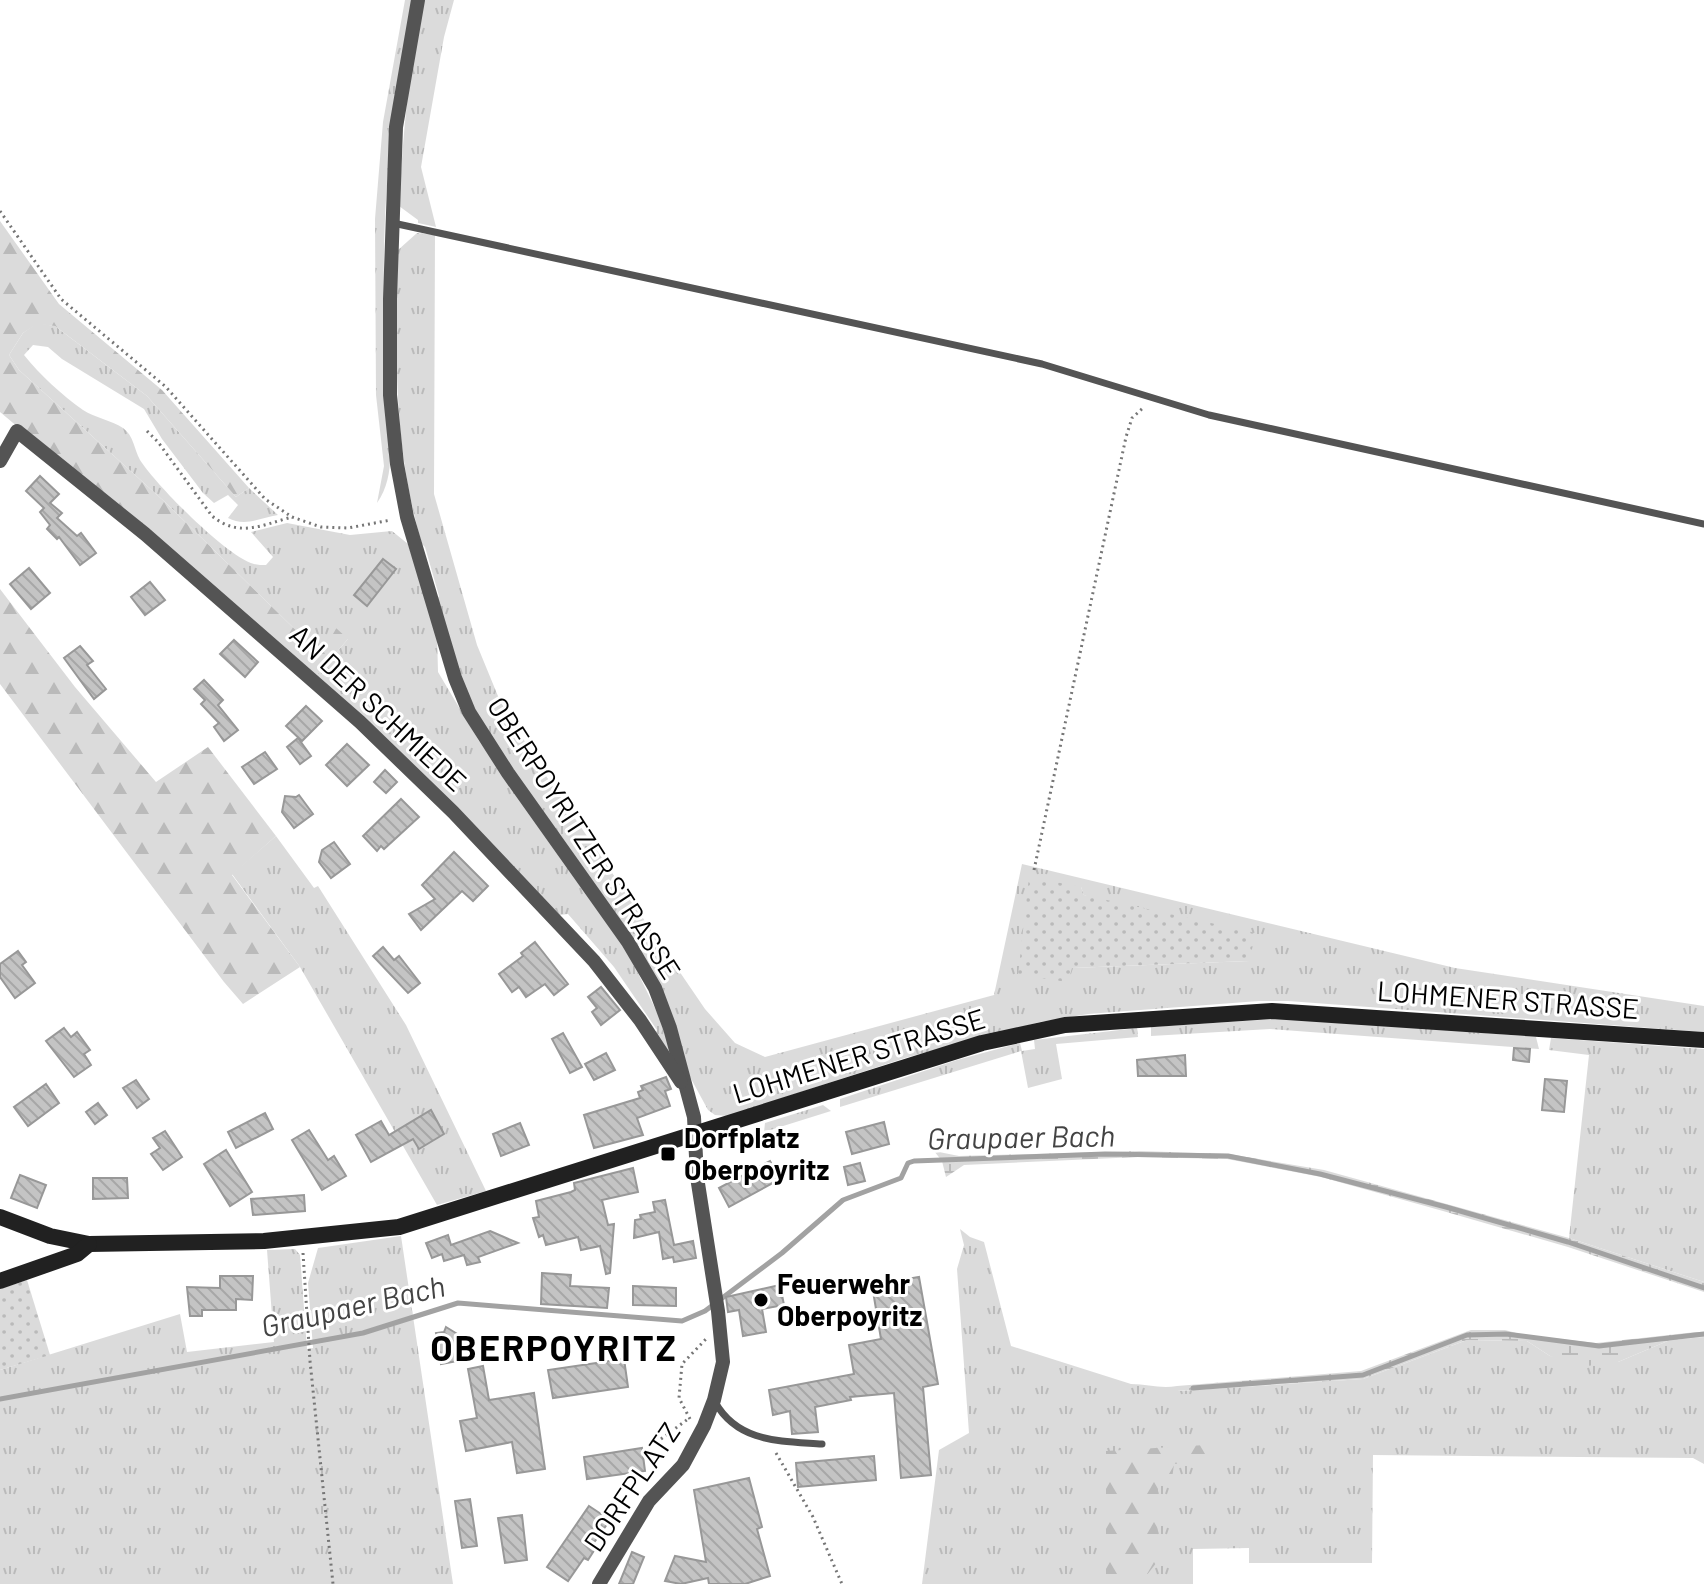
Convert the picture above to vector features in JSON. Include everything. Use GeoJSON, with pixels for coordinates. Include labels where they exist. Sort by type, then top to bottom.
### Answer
{"type":"FeatureCollection","features":[{"type":"Feature","properties":{"kind":"main road","name":"LOHMENER STRASSE"},"geometry":{"type":"LineString","coordinates":[[0,1217],[50,1236],[89,1244],[264,1241],[399,1227],[982,1043],[1093,1022],[1238,1011],[1296,1011],[1704,1040]]}},
{"type":"Feature","properties":{"kind":"main road"},"geometry":{"type":"LineString","coordinates":[[0,1281],[77,1254],[89,1244]]}},
{"type":"Feature","properties":{"kind":"street","name":"OBERPOYRITZER STRASSE"},"geometry":{"type":"LineString","coordinates":[[418,0],[396,127],[392,223],[390,395],[397,464],[407,517],[455,678],[469,712],[508,773],[628,942],[648,977],[670,1028],[694,1117],[695,1136]]}},
{"type":"Feature","properties":{"kind":"street","name":"AN DER SCHMIEDE"},"geometry":{"type":"LineString","coordinates":[[0,461],[17,431],[145,534],[360,722],[453,812],[594,961],[640,1020],[685,1089]]}},
{"type":"Feature","properties":{"kind":"street","name":"DORFPLATZ"},"geometry":{"type":"LineString","coordinates":[[599,1584],[649,1501],[683,1465],[704,1426],[723,1362],[697,1177],[695,1136]]}},
{"type":"Feature","properties":{"kind":"lane"},"geometry":{"type":"LineString","coordinates":[[392,223],[1042,364],[1209,415],[1704,524]]}},
{"type":"Feature","properties":{"kind":"lane"},"geometry":{"type":"LineString","coordinates":[[714,1400],[722,1414],[749,1435],[767,1440],[822,1444]]}},
{"type":"Feature","properties":{"kind":"path"},"geometry":{"type":"LineString","coordinates":[[0,211],[61,299],[166,387],[265,499],[292,517],[321,527],[348,528],[407,517]]}},
{"type":"Feature","properties":{"kind":"path"},"geometry":{"type":"LineString","coordinates":[[1034,870],[1126,437],[1132,418],[1152,399]]}},
{"type":"Feature","properties":{"kind":"path"},"geometry":{"type":"LineString","coordinates":[[147,431],[212,516],[223,525],[236,530],[292,517]]}},
{"type":"Feature","properties":{"kind":"path"},"geometry":{"type":"LineString","coordinates":[[303,1251],[333,1584]]}},
{"type":"Feature","properties":{"kind":"path"},"geometry":{"type":"LineString","coordinates":[[704,1426],[689,1418],[679,1398],[682,1364],[719,1317]]}},
{"type":"Feature","properties":{"kind":"path"},"geometry":{"type":"LineString","coordinates":[[661,1439],[689,1418]]}},
{"type":"Feature","properties":{"kind":"path"},"geometry":{"type":"LineString","coordinates":[[767,1440],[813,1517],[842,1584]]}},
{"type":"Feature","properties":{"kind":"green space"},"geometry":{"type":"Polygon","coordinates":[[[405,0],[414,0],[395,111],[385,227],[384,329],[390,465],[384,491],[377,503],[384,466],[376,395],[375,219],[383,122],[405,0]]]}},
{"type":"Feature","properties":{"kind":"green space"},"geometry":{"type":"Polygon","coordinates":[[[424,0],[454,0],[444,37],[421,167],[436,227],[418,223],[399,206],[410,76],[424,0]]]}},
{"type":"Feature","properties":{"kind":"green space"},"geometry":{"type":"Polygon","coordinates":[[[0,221],[59,304],[162,390],[249,488],[236,497],[147,396],[55,326],[37,324],[23,333],[9,355],[19,370],[166,503],[313,647],[336,628],[348,639],[315,677],[0,412],[0,221]]]}},
{"type":"Feature","properties":{"kind":"green space"},"geometry":{"type":"Polygon","coordinates":[[[417,233],[435,235],[434,494],[477,645],[500,701],[544,773],[705,1009],[735,1043],[765,1057],[994,995],[1022,864],[1455,968],[1704,1006],[1704,1032],[1288,1001],[1088,1014],[1040,1022],[905,1058],[728,1116],[715,1115],[708,1110],[689,1075],[632,937],[511,767],[474,708],[460,674],[422,544],[406,471],[398,398],[398,250],[417,233]],[[1081,887],[1072,968],[1249,961],[1084,895],[1081,887]]]}},
{"type":"Feature","properties":{"kind":"green space"},"geometry":{"type":"Polygon","coordinates":[[[37,323],[55,326],[147,396],[236,497],[249,488],[278,515],[247,522],[228,518],[238,505],[228,495],[214,503],[203,493],[162,439],[144,409],[62,359],[48,347],[33,345],[24,355],[75,404],[127,431],[140,460],[160,485],[192,518],[242,559],[266,565],[273,557],[251,532],[287,523],[350,535],[392,531],[408,544],[437,635],[438,672],[479,741],[625,946],[666,1031],[676,1064],[614,967],[568,914],[560,915],[451,802],[315,677],[348,639],[314,648],[166,503],[19,370],[9,355],[23,333],[37,323]]]}},
{"type":"Feature","properties":{"kind":"green space"},"geometry":{"type":"Polygon","coordinates":[[[0,589],[75,687],[156,782],[208,747],[276,836],[232,875],[300,967],[243,1004],[224,982],[0,684],[0,589]]]}},
{"type":"Feature","properties":{"kind":"green space"},"geometry":{"type":"Polygon","coordinates":[[[276,836],[314,888],[318,886],[406,1025],[486,1191],[437,1205],[300,967],[232,874],[276,836]]]}},
{"type":"Feature","properties":{"kind":"green space"},"geometry":{"type":"Polygon","coordinates":[[[1029,877],[1081,887],[1084,895],[1256,933],[1249,961],[1072,968],[1068,982],[1018,975],[1029,877]]]}},
{"type":"Feature","properties":{"kind":"green space"},"geometry":{"type":"Polygon","coordinates":[[[1292,1018],[1536,1037],[1539,1049],[1270,1029],[1151,1036],[1151,1027],[1292,1018]]]}},
{"type":"Feature","properties":{"kind":"green space"},"geometry":{"type":"Polygon","coordinates":[[[1137,1028],[1138,1037],[1056,1044],[1062,1079],[1028,1088],[1021,1051],[840,1107],[840,1099],[957,1060],[1020,1043],[1022,1051],[1035,1049],[1034,1040],[1137,1028]]]}},
{"type":"Feature","properties":{"kind":"green space"},"geometry":{"type":"Polygon","coordinates":[[[1551,1038],[1704,1049],[1704,1282],[1569,1238],[1589,1055],[1549,1050],[1551,1038]]]}},
{"type":"Feature","properties":{"kind":"green space"},"geometry":{"type":"Polygon","coordinates":[[[823,1105],[831,1111],[764,1132],[765,1123],[823,1105]]]}},
{"type":"Feature","properties":{"kind":"green space"},"geometry":{"type":"Polygon","coordinates":[[[934,1151],[959,1156],[1140,1151],[1229,1154],[1324,1170],[1569,1238],[1704,1282],[1704,1292],[1568,1247],[1443,1211],[1321,1177],[1227,1159],[1138,1157],[964,1165],[946,1177],[942,1161],[934,1151]]]}},
{"type":"Feature","properties":{"kind":"green space"},"geometry":{"type":"Polygon","coordinates":[[[960,1229],[984,1242],[1011,1346],[1131,1384],[1177,1386],[1178,1391],[1363,1379],[1467,1340],[1527,1341],[1550,1356],[1618,1362],[1670,1340],[1704,1337],[1704,1464],[1693,1458],[1373,1455],[1372,1563],[1249,1563],[1249,1548],[1193,1549],[1193,1584],[922,1584],[939,1450],[969,1433],[957,1269],[964,1245],[960,1229]]]}},
{"type":"Feature","properties":{"kind":"green space"},"geometry":{"type":"Polygon","coordinates":[[[401,1236],[453,1584],[0,1584],[0,1370],[180,1314],[187,1352],[274,1342],[267,1250],[295,1249],[300,1255],[307,1349],[313,1348],[308,1283],[318,1248],[401,1236]]]}},
{"type":"Feature","properties":{"kind":"green space"},"geometry":{"type":"Polygon","coordinates":[[[27,1280],[50,1355],[0,1370],[0,1289],[27,1280]]]}},
{"type":"Feature","properties":{"kind":"green space"},"geometry":{"type":"Polygon","coordinates":[[[1471,1330],[1505,1330],[1596,1343],[1696,1332],[1704,1332],[1704,1337],[1670,1340],[1618,1362],[1579,1367],[1550,1356],[1527,1341],[1467,1340],[1363,1379],[1177,1391],[1177,1386],[1361,1371],[1471,1330]]]}},
{"type":"Feature","properties":{"kind":"green space"},"geometry":{"type":"Polygon","coordinates":[[[1222,1444],[1221,1461],[1174,1464],[1172,1479],[1158,1483],[1157,1562],[1143,1580],[1106,1580],[1106,1451],[1222,1444]]]}},
{"type":"Feature","properties":{"kind":"building"},"geometry":{"type":"Polygon","coordinates":[[[40,476],[59,494],[50,503],[62,513],[57,518],[77,536],[81,533],[96,553],[80,565],[59,537],[57,539],[47,529],[50,525],[40,512],[44,508],[26,491],[40,476]]]}},
{"type":"Feature","properties":{"kind":"building"},"geometry":{"type":"Polygon","coordinates":[[[383,559],[396,569],[367,606],[354,595],[383,559]]]}},
{"type":"Feature","properties":{"kind":"building"},"geometry":{"type":"Polygon","coordinates":[[[29,568],[50,593],[31,609],[10,584],[29,568]]]}},
{"type":"Feature","properties":{"kind":"building"},"geometry":{"type":"Polygon","coordinates":[[[150,582],[165,600],[145,615],[131,597],[150,582]]]}},
{"type":"Feature","properties":{"kind":"building"},"geometry":{"type":"Polygon","coordinates":[[[234,640],[258,662],[245,677],[220,654],[234,640]]]}},
{"type":"Feature","properties":{"kind":"building"},"geometry":{"type":"Polygon","coordinates":[[[80,646],[93,661],[87,665],[106,689],[94,699],[64,658],[80,646]]]}},
{"type":"Feature","properties":{"kind":"building"},"geometry":{"type":"Polygon","coordinates":[[[204,680],[223,700],[218,705],[238,730],[224,741],[214,727],[219,723],[201,704],[205,700],[194,689],[204,680]]]}},
{"type":"Feature","properties":{"kind":"building"},"geometry":{"type":"Polygon","coordinates":[[[306,706],[322,721],[302,741],[286,726],[306,706]]]}},
{"type":"Feature","properties":{"kind":"building"},"geometry":{"type":"Polygon","coordinates":[[[298,738],[311,756],[300,764],[287,747],[298,738]]]}},
{"type":"Feature","properties":{"kind":"building"},"geometry":{"type":"Polygon","coordinates":[[[347,744],[369,765],[347,786],[326,765],[347,744]]]}},
{"type":"Feature","properties":{"kind":"building"},"geometry":{"type":"Polygon","coordinates":[[[265,752],[277,769],[254,784],[242,767],[265,752]]]}},
{"type":"Feature","properties":{"kind":"building"},"geometry":{"type":"Polygon","coordinates":[[[385,770],[397,782],[386,793],[374,782],[385,770]]]}},
{"type":"Feature","properties":{"kind":"building"},"geometry":{"type":"Polygon","coordinates":[[[299,795],[313,814],[294,828],[282,812],[285,796],[299,795]]]}},
{"type":"Feature","properties":{"kind":"building"},"geometry":{"type":"Polygon","coordinates":[[[401,799],[419,817],[384,849],[381,846],[377,851],[363,836],[401,799]]]}},
{"type":"Feature","properties":{"kind":"building"},"geometry":{"type":"Polygon","coordinates":[[[334,842],[350,864],[331,878],[319,862],[322,850],[334,842]]]}},
{"type":"Feature","properties":{"kind":"building"},"geometry":{"type":"Polygon","coordinates":[[[454,852],[488,886],[473,901],[462,891],[421,930],[409,914],[435,899],[422,885],[454,852]]]}},
{"type":"Feature","properties":{"kind":"building"},"geometry":{"type":"Polygon","coordinates":[[[535,942],[568,984],[554,995],[545,984],[526,997],[519,987],[512,992],[499,974],[523,956],[521,953],[535,942]]]}},
{"type":"Feature","properties":{"kind":"building"},"geometry":{"type":"Polygon","coordinates":[[[383,947],[394,960],[399,956],[420,983],[408,993],[373,956],[383,947]]]}},
{"type":"Feature","properties":{"kind":"building"},"geometry":{"type":"Polygon","coordinates":[[[18,951],[26,962],[22,965],[35,983],[15,998],[0,977],[0,964],[18,951]]]}},
{"type":"Feature","properties":{"kind":"building"},"geometry":{"type":"Polygon","coordinates":[[[601,987],[620,1010],[601,1025],[592,1012],[597,1008],[588,997],[601,987]]]}},
{"type":"Feature","properties":{"kind":"building"},"geometry":{"type":"Polygon","coordinates":[[[64,1028],[71,1037],[77,1032],[90,1050],[84,1054],[91,1065],[74,1077],[46,1041],[64,1028]]]}},
{"type":"Feature","properties":{"kind":"building"},"geometry":{"type":"Polygon","coordinates":[[[563,1033],[582,1067],[570,1073],[552,1039],[563,1033]]]}},
{"type":"Feature","properties":{"kind":"building"},"geometry":{"type":"Polygon","coordinates":[[[1514,1048],[1530,1049],[1529,1062],[1513,1060],[1514,1048]]]}},
{"type":"Feature","properties":{"kind":"building"},"geometry":{"type":"Polygon","coordinates":[[[606,1053],[615,1070],[594,1080],[585,1064],[606,1053]]]}},
{"type":"Feature","properties":{"kind":"building"},"geometry":{"type":"Polygon","coordinates":[[[1185,1055],[1186,1076],[1138,1076],[1137,1060],[1185,1055]]]}},
{"type":"Feature","properties":{"kind":"building"},"geometry":{"type":"Polygon","coordinates":[[[666,1077],[671,1089],[665,1091],[670,1106],[637,1118],[643,1135],[594,1148],[584,1115],[640,1098],[638,1092],[643,1090],[641,1086],[666,1077]]]}},
{"type":"Feature","properties":{"kind":"building"},"geometry":{"type":"Polygon","coordinates":[[[1545,1079],[1567,1081],[1564,1112],[1542,1110],[1545,1079]]]}},
{"type":"Feature","properties":{"kind":"building"},"geometry":{"type":"Polygon","coordinates":[[[136,1080],[149,1099],[137,1108],[123,1088],[136,1080]]]}},
{"type":"Feature","properties":{"kind":"building"},"geometry":{"type":"Polygon","coordinates":[[[46,1084],[59,1103],[28,1126],[14,1107],[46,1084]]]}},
{"type":"Feature","properties":{"kind":"building"},"geometry":{"type":"Polygon","coordinates":[[[98,1103],[107,1115],[95,1124],[86,1112],[98,1103]]]}},
{"type":"Feature","properties":{"kind":"building"},"geometry":{"type":"Polygon","coordinates":[[[431,1110],[444,1134],[419,1149],[413,1139],[371,1162],[356,1135],[381,1121],[389,1135],[431,1110]]]}},
{"type":"Feature","properties":{"kind":"building"},"geometry":{"type":"Polygon","coordinates":[[[265,1113],[273,1129],[236,1148],[228,1132],[265,1113]]]}},
{"type":"Feature","properties":{"kind":"building"},"geometry":{"type":"Polygon","coordinates":[[[884,1122],[889,1144],[852,1154],[846,1132],[884,1122]]]}},
{"type":"Feature","properties":{"kind":"building"},"geometry":{"type":"Polygon","coordinates":[[[520,1123],[529,1145],[501,1156],[493,1134],[520,1123]]]}},
{"type":"Feature","properties":{"kind":"building"},"geometry":{"type":"Polygon","coordinates":[[[309,1130],[328,1160],[334,1156],[346,1176],[322,1190],[292,1140],[309,1130]]]}},
{"type":"Feature","properties":{"kind":"building"},"geometry":{"type":"Polygon","coordinates":[[[165,1131],[182,1157],[163,1170],[151,1154],[160,1148],[153,1138],[165,1131]]]}},
{"type":"Feature","properties":{"kind":"building"},"geometry":{"type":"Polygon","coordinates":[[[226,1150],[252,1192],[230,1206],[204,1164],[226,1150]]]}},
{"type":"Feature","properties":{"kind":"building"},"geometry":{"type":"Polygon","coordinates":[[[770,1161],[780,1179],[729,1207],[719,1188],[770,1161]]]}},
{"type":"Feature","properties":{"kind":"building"},"geometry":{"type":"Polygon","coordinates":[[[860,1163],[865,1181],[848,1185],[844,1167],[860,1163]]]}},
{"type":"Feature","properties":{"kind":"building"},"geometry":{"type":"Polygon","coordinates":[[[633,1168],[638,1192],[602,1200],[608,1225],[614,1224],[610,1273],[606,1274],[600,1246],[581,1250],[578,1237],[546,1245],[543,1235],[539,1237],[533,1218],[539,1217],[536,1201],[571,1192],[575,1190],[574,1183],[633,1168]]]}},
{"type":"Feature","properties":{"kind":"building"},"geometry":{"type":"Polygon","coordinates":[[[20,1175],[46,1185],[37,1208],[11,1198],[20,1175]]]}},
{"type":"Feature","properties":{"kind":"building"},"geometry":{"type":"Polygon","coordinates":[[[93,1178],[127,1178],[128,1198],[93,1199],[93,1178]]]}},
{"type":"Feature","properties":{"kind":"building"},"geometry":{"type":"Polygon","coordinates":[[[304,1195],[305,1211],[253,1215],[251,1199],[304,1195]]]}},
{"type":"Feature","properties":{"kind":"building"},"geometry":{"type":"Polygon","coordinates":[[[665,1200],[674,1245],[693,1241],[696,1258],[674,1262],[673,1257],[663,1259],[659,1232],[634,1238],[635,1220],[641,1219],[640,1215],[655,1212],[653,1202],[665,1200]]]}},
{"type":"Feature","properties":{"kind":"building"},"geometry":{"type":"Polygon","coordinates":[[[490,1231],[518,1243],[478,1257],[480,1262],[467,1265],[464,1255],[444,1261],[442,1254],[432,1258],[426,1243],[448,1235],[451,1245],[490,1231]]]}},
{"type":"Feature","properties":{"kind":"building"},"geometry":{"type":"Polygon","coordinates":[[[542,1273],[571,1275],[570,1286],[609,1288],[607,1308],[541,1304],[542,1273]]]}},
{"type":"Feature","properties":{"kind":"building"},"geometry":{"type":"Polygon","coordinates":[[[220,1276],[253,1276],[252,1300],[236,1299],[236,1310],[202,1310],[202,1316],[190,1316],[187,1287],[220,1288],[220,1276]]]}},
{"type":"Feature","properties":{"kind":"building"},"geometry":{"type":"Polygon","coordinates":[[[919,1277],[938,1384],[923,1387],[931,1475],[901,1478],[894,1393],[850,1397],[851,1400],[815,1407],[818,1432],[792,1434],[790,1411],[773,1415],[769,1390],[854,1374],[849,1345],[881,1339],[872,1285],[919,1277]]]}},
{"type":"Feature","properties":{"kind":"building"},"geometry":{"type":"Polygon","coordinates":[[[780,1285],[784,1305],[762,1309],[766,1332],[743,1336],[739,1310],[728,1312],[726,1297],[780,1285]]]}},
{"type":"Feature","properties":{"kind":"building"},"geometry":{"type":"Polygon","coordinates":[[[633,1286],[676,1288],[676,1306],[633,1305],[633,1286]]]}},
{"type":"Feature","properties":{"kind":"building"},"geometry":{"type":"Polygon","coordinates":[[[446,1327],[459,1335],[463,1360],[441,1364],[436,1333],[444,1332],[446,1327]]]}},
{"type":"Feature","properties":{"kind":"building"},"geometry":{"type":"Polygon","coordinates":[[[624,1359],[628,1387],[553,1398],[548,1370],[624,1359]]]}},
{"type":"Feature","properties":{"kind":"building"},"geometry":{"type":"Polygon","coordinates":[[[483,1366],[489,1400],[534,1393],[545,1469],[517,1473],[512,1442],[466,1451],[460,1421],[477,1418],[468,1369],[483,1366]]]}},
{"type":"Feature","properties":{"kind":"building"},"geometry":{"type":"Polygon","coordinates":[[[642,1448],[645,1471],[587,1479],[584,1457],[642,1448]]]}},
{"type":"Feature","properties":{"kind":"building"},"geometry":{"type":"Polygon","coordinates":[[[874,1456],[876,1480],[798,1487],[796,1463],[874,1456]]]}},
{"type":"Feature","properties":{"kind":"building"},"geometry":{"type":"Polygon","coordinates":[[[749,1478],[762,1527],[757,1529],[770,1576],[745,1584],[709,1584],[708,1578],[681,1584],[665,1581],[675,1556],[706,1562],[694,1490],[749,1478]]]}},
{"type":"Feature","properties":{"kind":"building"},"geometry":{"type":"Polygon","coordinates":[[[470,1499],[477,1546],[462,1548],[455,1501],[470,1499]]]}},
{"type":"Feature","properties":{"kind":"building"},"geometry":{"type":"Polygon","coordinates":[[[589,1506],[610,1520],[593,1544],[597,1546],[588,1560],[584,1558],[568,1581],[547,1567],[589,1506]]]}},
{"type":"Feature","properties":{"kind":"building"},"geometry":{"type":"Polygon","coordinates":[[[522,1515],[527,1560],[505,1563],[498,1518],[522,1515]]]}},
{"type":"Feature","properties":{"kind":"building"},"geometry":{"type":"Polygon","coordinates":[[[632,1552],[644,1557],[633,1584],[619,1584],[632,1552]]]}},
{"type":"Feature","properties":{"kind":"waterway","name":"Graupaer Bach"},"geometry":{"type":"LineString","coordinates":[[0,1399],[363,1333],[458,1303],[682,1321],[705,1311],[782,1253],[843,1200],[901,1178],[908,1163],[914,1161],[1105,1154],[1228,1156],[1320,1174],[1446,1207],[1568,1242],[1704,1288]]}},
{"type":"Feature","properties":{"kind":"waterway"},"geometry":{"type":"LineString","coordinates":[[1193,1388],[1363,1375],[1467,1335],[1506,1334],[1599,1346],[1704,1334]]}},
{"type":"Feature","properties":{"kind":"place","name":"Dorfplatz Oberpoyritz"},"geometry":{"type":"Point","coordinates":[668,1154]}},
{"type":"Feature","properties":{"kind":"place","name":"Feuerwehr Oberpoyritz"},"geometry":{"type":"Point","coordinates":[761,1300]}},
{"type":"Feature","properties":{"kind":"district","name":"OBERPOYRITZ"},"geometry":{"type":"Point","coordinates":[554,1348]}}]}
